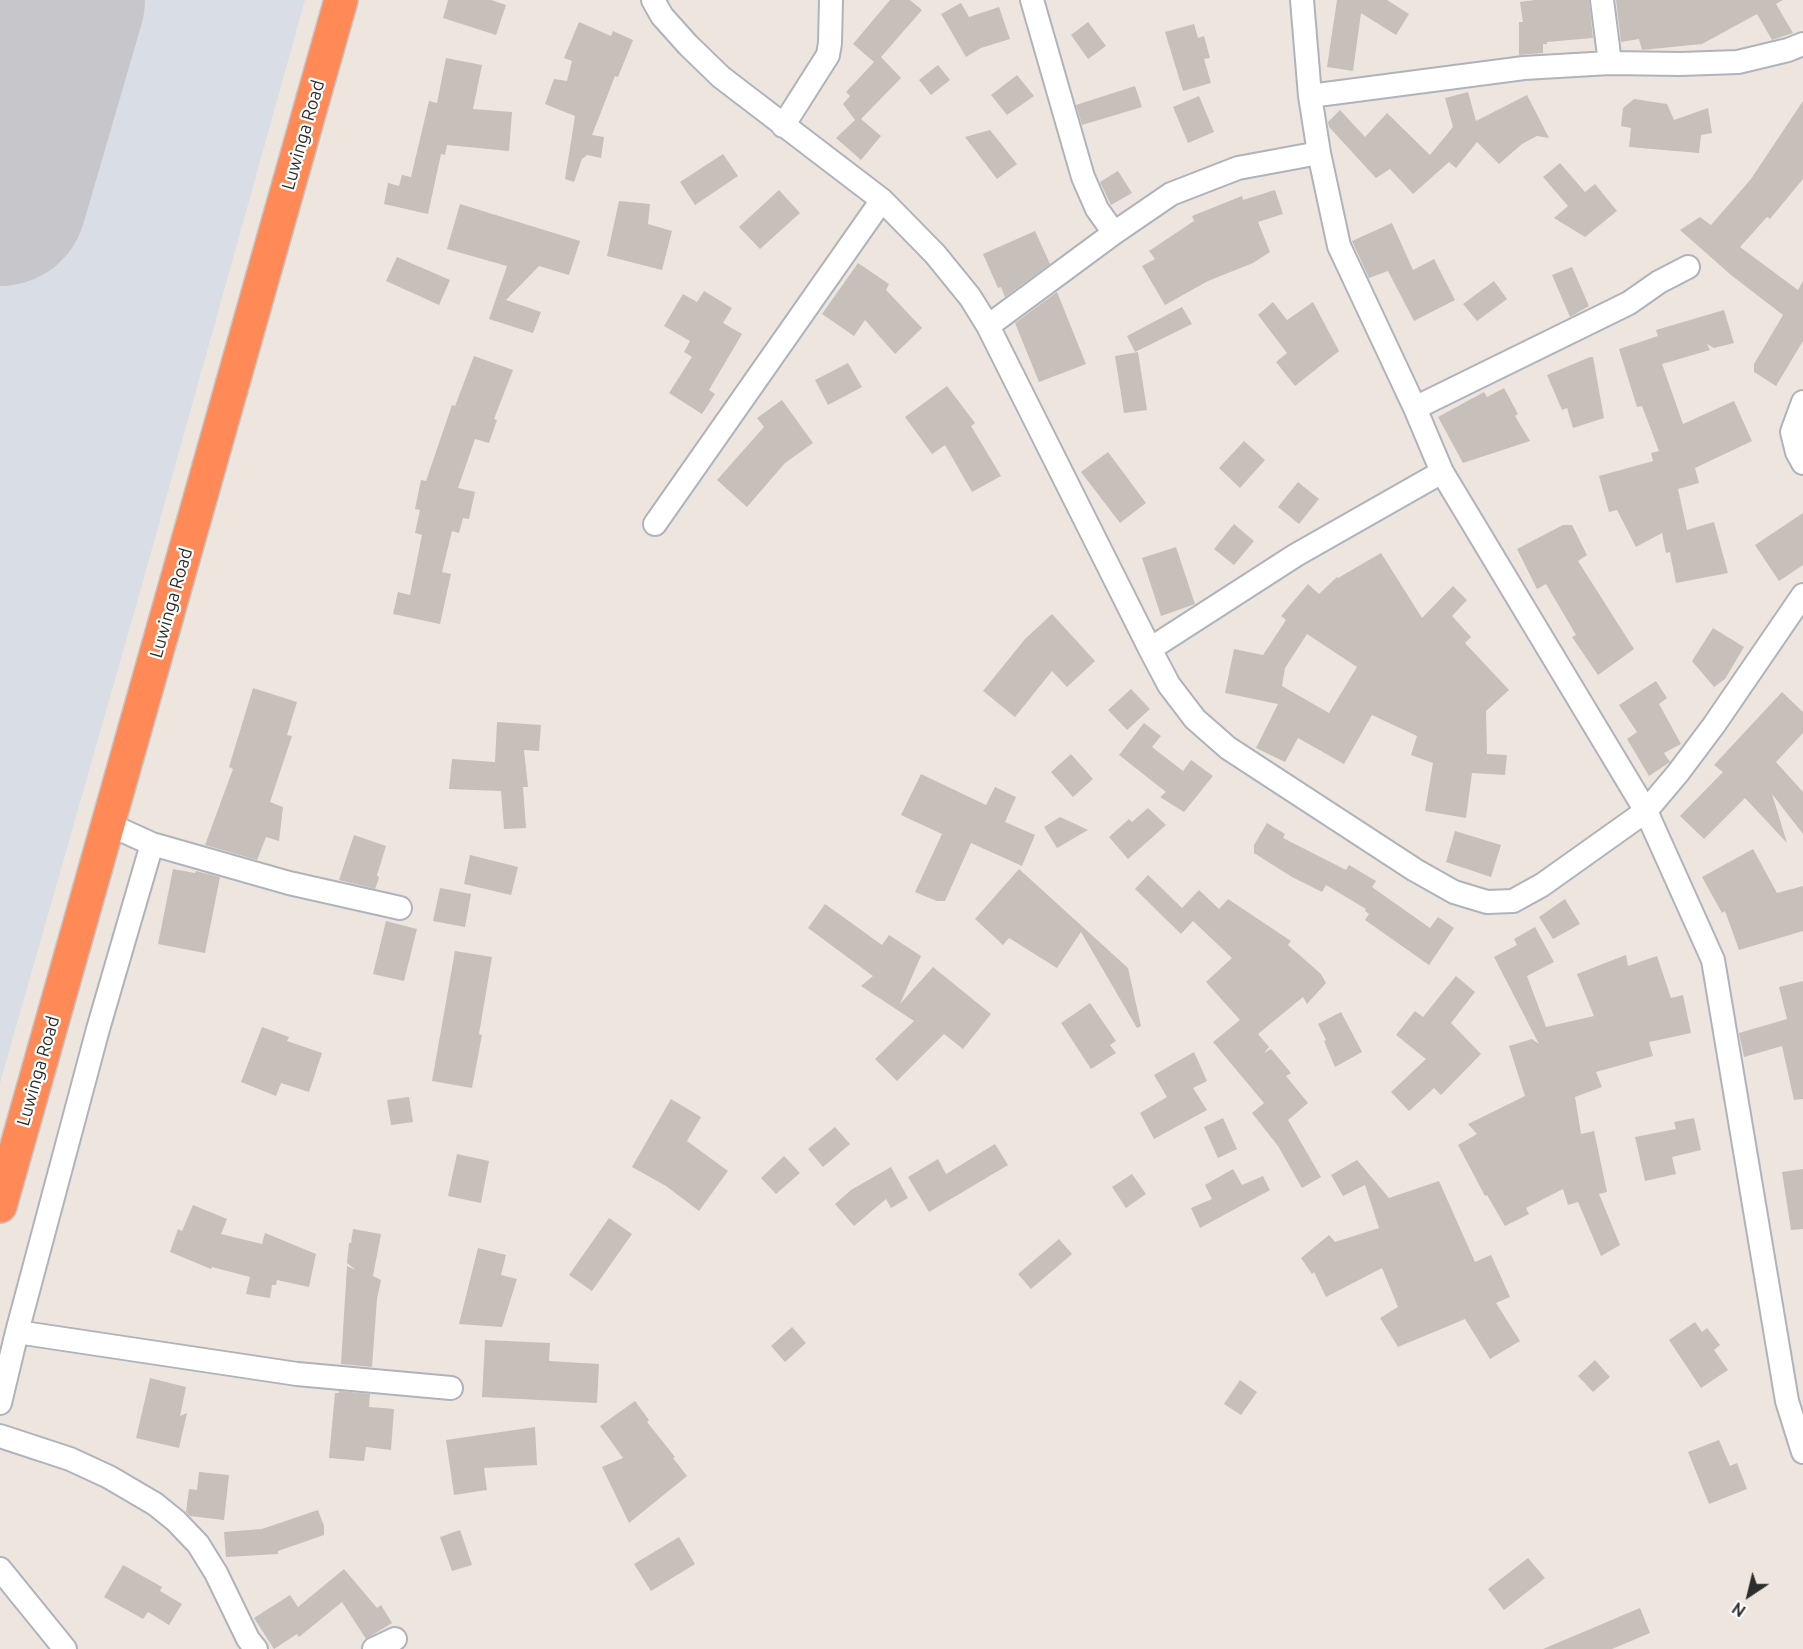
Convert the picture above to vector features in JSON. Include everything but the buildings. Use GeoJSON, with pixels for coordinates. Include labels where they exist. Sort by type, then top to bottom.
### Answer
{"type":"FeatureCollection","features":[{"type":"Feature","properties":{"kind":"highway","name":"Luwinga Road"},"geometry":{"type":"LineString","coordinates":[[0,1206],[341,0]]}},
{"type":"Feature","properties":{"kind":"street"},"geometry":{"type":"LineString","coordinates":[[653,0],[662,16],[721,77],[882,200],[935,254],[970,297],[988,327],[1169,685],[1195,719],[1228,748],[1415,870],[1454,892],[1487,902],[1513,901],[1542,885],[1646,811],[1714,725],[1803,595]]}},
{"type":"Feature","properties":{"kind":"street"},"geometry":{"type":"LineString","coordinates":[[783,126],[828,55],[831,0]]}},
{"type":"Feature","properties":{"kind":"street"},"geometry":{"type":"LineString","coordinates":[[1032,0],[1083,177],[1097,209],[1114,233]]}},
{"type":"Feature","properties":{"kind":"street"},"geometry":{"type":"LineString","coordinates":[[1302,0],[1310,96],[1318,153],[1339,246],[1415,408],[1442,472],[1646,811],[1713,960],[1787,1401],[1803,1452]]}},
{"type":"Feature","properties":{"kind":"street"},"geometry":{"type":"LineString","coordinates":[[1602,0],[1610,63]]}},
{"type":"Feature","properties":{"kind":"street"},"geometry":{"type":"LineString","coordinates":[[1310,96],[1524,68],[1610,63],[1738,62],[1803,44]]}},
{"type":"Feature","properties":{"kind":"street"},"geometry":{"type":"LineString","coordinates":[[988,327],[1114,233],[1171,194],[1238,168],[1318,153]]}},
{"type":"Feature","properties":{"kind":"street"},"geometry":{"type":"LineString","coordinates":[[655,524],[882,200]]}},
{"type":"Feature","properties":{"kind":"street"},"geometry":{"type":"LineString","coordinates":[[1415,408],[1629,303],[1659,282],[1688,267]]}},
{"type":"Feature","properties":{"kind":"street"},"geometry":{"type":"LineString","coordinates":[[1803,402],[1792,432],[1797,452],[1803,463]]}},
{"type":"Feature","properties":{"kind":"street"},"geometry":{"type":"LineString","coordinates":[[1150,649],[1296,555],[1442,472]]}},
{"type":"Feature","properties":{"kind":"street"},"geometry":{"type":"LineString","coordinates":[[108,824],[152,844],[289,883],[400,908]]}},
{"type":"Feature","properties":{"kind":"street"},"geometry":{"type":"LineString","coordinates":[[0,1402],[98,1029],[152,844]]}},
{"type":"Feature","properties":{"kind":"street"},"geometry":{"type":"LineString","coordinates":[[17,1332],[297,1374],[451,1388]]}},
{"type":"Feature","properties":{"kind":"street"},"geometry":{"type":"LineString","coordinates":[[0,1436],[70,1459],[109,1477],[155,1504],[176,1521],[198,1544],[256,1649]]}},
{"type":"Feature","properties":{"kind":"street"},"geometry":{"type":"LineString","coordinates":[[0,1569],[65,1649]]}},
{"type":"Feature","properties":{"kind":"street"},"geometry":{"type":"LineString","coordinates":[[374,1649],[395,1639]]}},
{"type":"Feature","properties":{"kind":"shaded area"},"geometry":{"type":"Polygon","coordinates":[[[0,0],[305,0],[0,1083],[0,0]]]}},
{"type":"Feature","properties":{"kind":"taxiway"},"geometry":{"type":"LineString","coordinates":[[0,47],[15,74],[26,111]]}},
{"type":"Feature","properties":{"kind":"runway"},"geometry":{"type":"LineString","coordinates":[[0,199],[58,0]]}}]}
